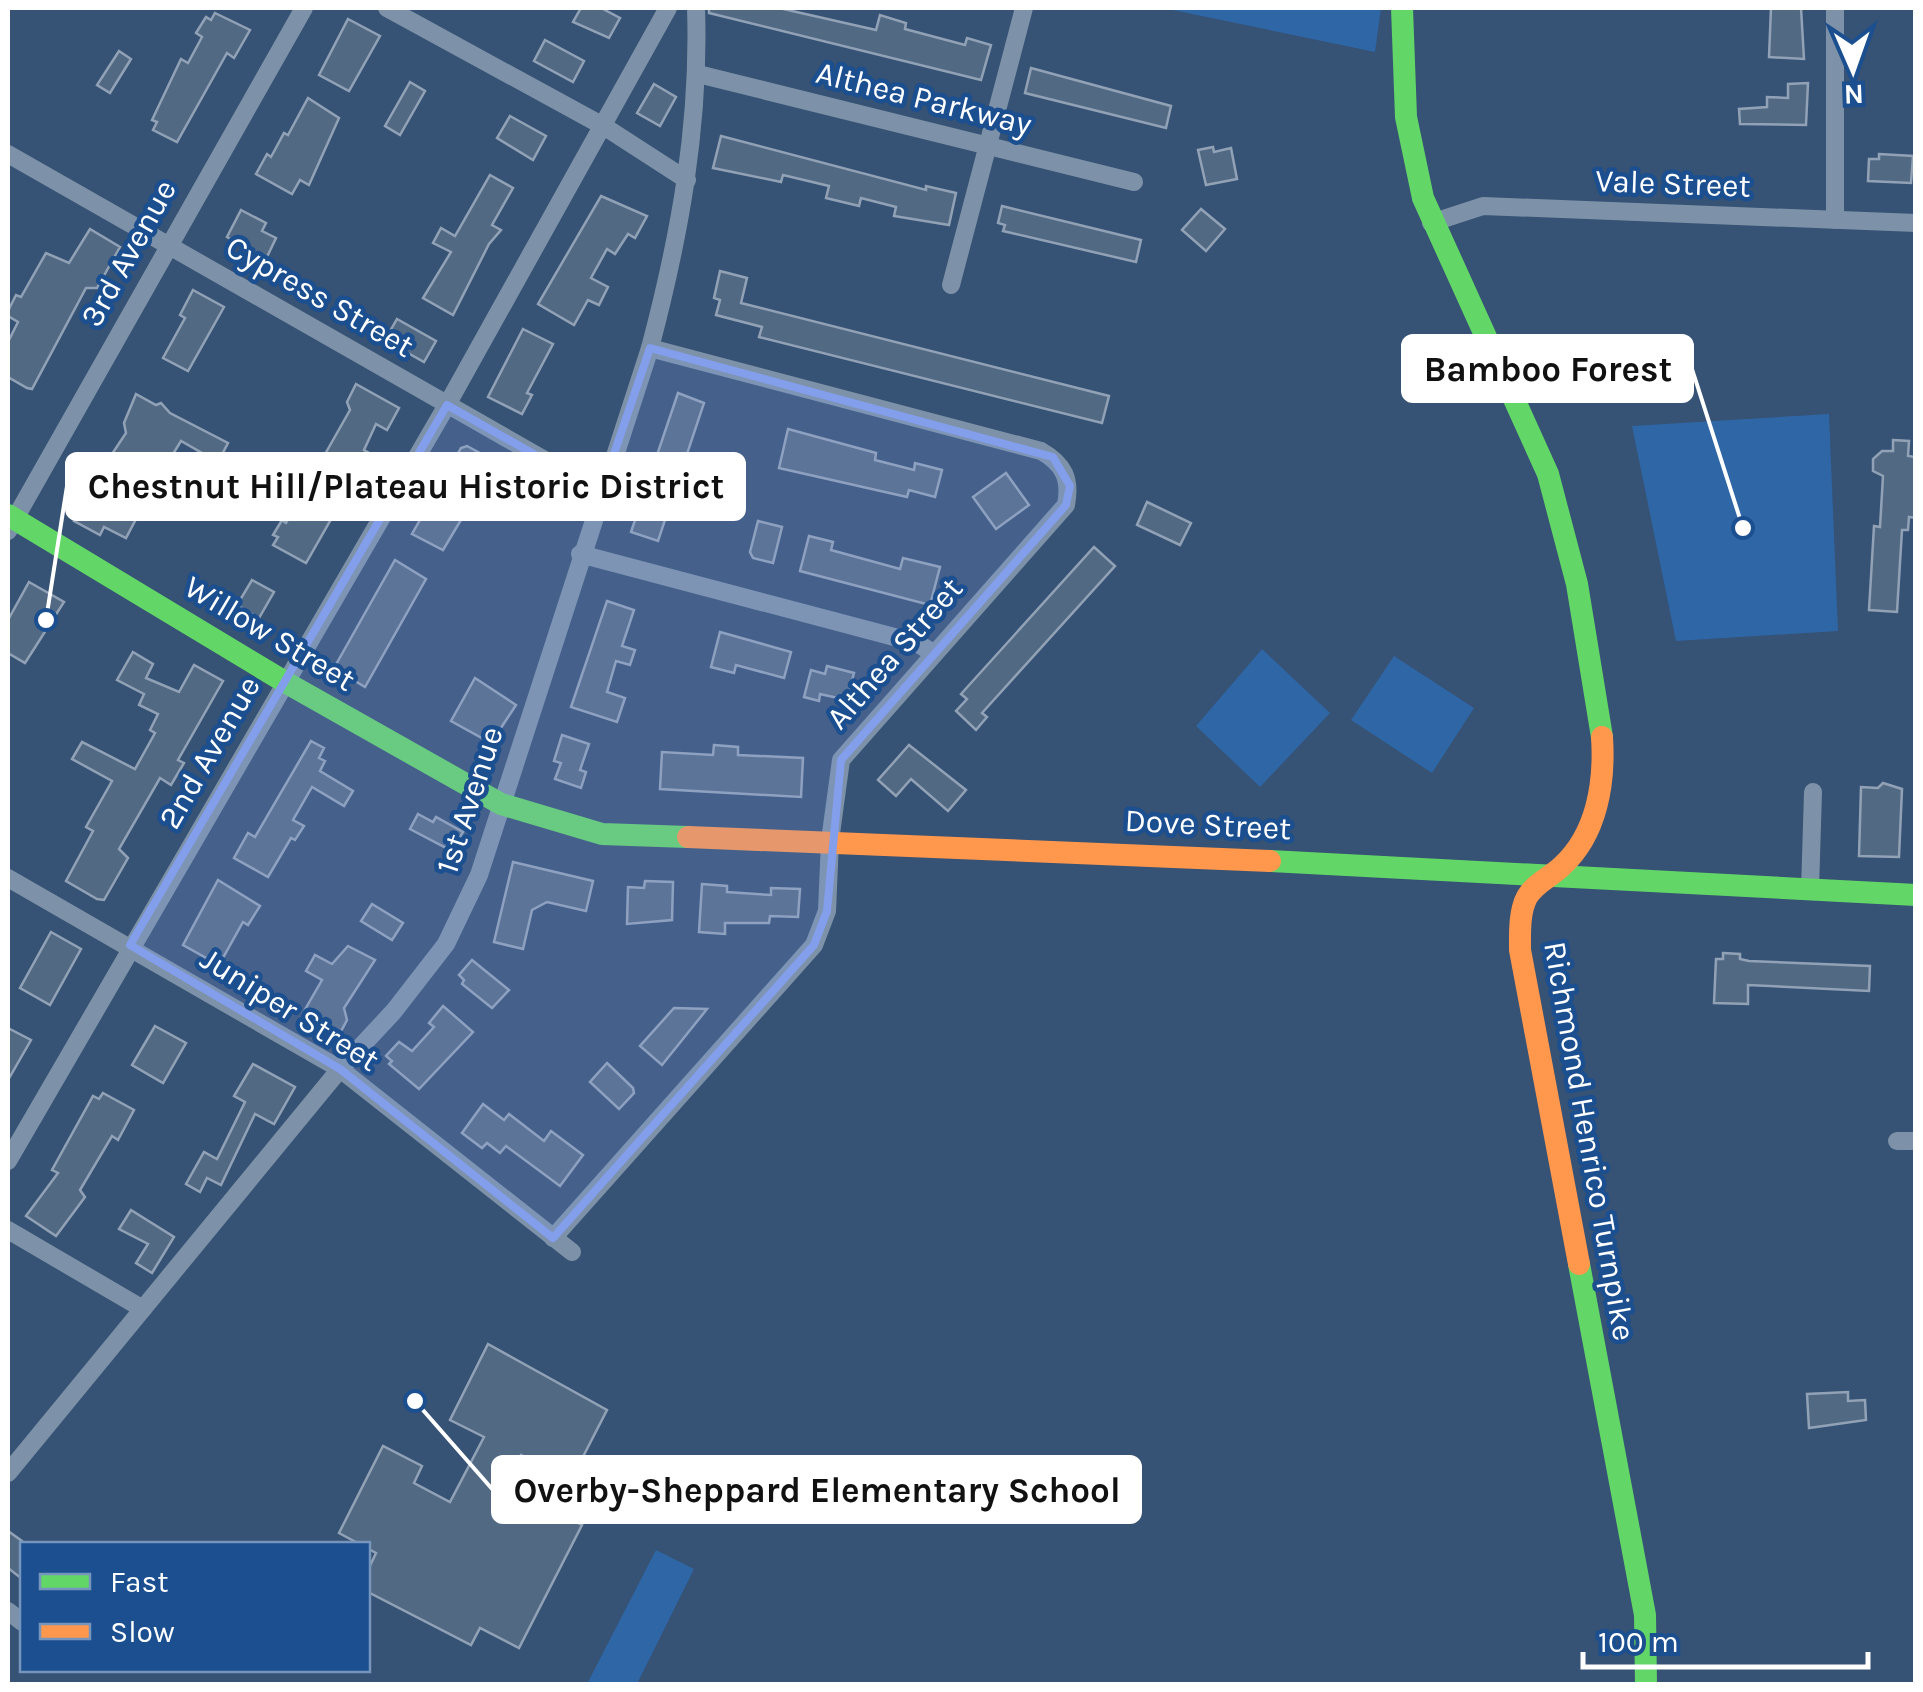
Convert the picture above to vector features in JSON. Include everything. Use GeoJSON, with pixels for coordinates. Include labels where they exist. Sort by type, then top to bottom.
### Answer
{"type":"FeatureCollection","features":[{"type":"Feature","properties":{"kind":"street","name":"3rd Avenue"},"geometry":{"type":"LineString","coordinates":[[10,522],[304,8]]}},
{"type":"Feature","properties":{"kind":"street"},"geometry":{"type":"LineString","coordinates":[[387,8],[605,127],[687,180]]}},
{"type":"Feature","properties":{"kind":"street","name":"2nd Avenue"},"geometry":{"type":"LineString","coordinates":[[8,1161],[447,405],[668,8]]}},
{"type":"Feature","properties":{"kind":"street","name":"1st Avenue"},"geometry":{"type":"LineString","coordinates":[[8,1473],[340,1069],[394,1011],[446,944],[479,875],[580,554],[650,348],[672,264],[687,180],[698,74],[696,8]]}},
{"type":"Feature","properties":{"kind":"street"},"geometry":{"type":"LineString","coordinates":[[951,285],[1024,8]]}},
{"type":"Feature","properties":{"kind":"street","name":"Richmond Henrico Turnpike"},"geometry":{"type":"LineString","coordinates":[[1402,8],[1407,134],[1432,223],[1545,467],[1596,698],[1602,750],[1592,814],[1579,848],[1523,900],[1522,969],[1645,1614],[1646,1684]]}},
{"type":"Feature","properties":{"kind":"street"},"geometry":{"type":"LineString","coordinates":[[1835,8],[1835,220]]}},
{"type":"Feature","properties":{"kind":"street","name":"Althea Parkway"},"geometry":{"type":"LineString","coordinates":[[698,74],[1134,182]]}},
{"type":"Feature","properties":{"kind":"street","name":"Cypress Street"},"geometry":{"type":"LineString","coordinates":[[8,154],[601,492]]}},
{"type":"Feature","properties":{"kind":"street","name":"Vale Street"},"geometry":{"type":"LineString","coordinates":[[1432,223],[1483,206],[1916,223]]}},
{"type":"Feature","properties":{"kind":"street","name":"Althea Street"},"geometry":{"type":"LineString","coordinates":[[553,1238],[814,945],[827,911],[830,840],[841,760],[1066,504],[1070,486],[1053,458],[1041,450],[650,348]]}},
{"type":"Feature","properties":{"kind":"street","name":"Willow Street"},"geometry":{"type":"LineString","coordinates":[[10,522],[500,804]]}},
{"type":"Feature","properties":{"kind":"street"},"geometry":{"type":"LineString","coordinates":[[580,554],[918,643],[933,653]]}},
{"type":"Feature","properties":{"kind":"street"},"geometry":{"type":"LineString","coordinates":[[1810,890],[1813,792]]}},
{"type":"Feature","properties":{"kind":"street","name":"Dove Street"},"geometry":{"type":"LineString","coordinates":[[500,804],[602,834],[830,840],[1550,872],[1916,895]]}},
{"type":"Feature","properties":{"kind":"street","name":"Juniper Street"},"geometry":{"type":"LineString","coordinates":[[8,878],[340,1069],[572,1252]]}},
{"type":"Feature","properties":{"kind":"street"},"geometry":{"type":"LineString","coordinates":[[8,1230],[143,1310]]}},
{"type":"Feature","properties":{"kind":"highlighted area"},"geometry":{"type":"Polygon","coordinates":[[[650,348],[1053,457],[1070,486],[1066,505],[841,760],[827,911],[814,945],[553,1238],[340,1069],[130,945],[447,405],[601,492],[650,348]]]}},
{"type":"Feature","properties":{"kind":"shaded area"},"geometry":{"type":"Polygon","coordinates":[[[1163,8],[1381,8],[1375,52],[1163,8]]]}},
{"type":"Feature","properties":{"kind":"shaded area"},"geometry":{"type":"Polygon","coordinates":[[[1829,414],[1838,631],[1676,641],[1632,426],[1829,414]]]}},
{"type":"Feature","properties":{"kind":"shaded area"},"geometry":{"type":"Polygon","coordinates":[[[1262,649],[1330,713],[1260,787],[1196,726],[1262,649]]]}},
{"type":"Feature","properties":{"kind":"shaded area"},"geometry":{"type":"Polygon","coordinates":[[[1394,656],[1474,708],[1432,773],[1351,720],[1394,656]]]}},
{"type":"Feature","properties":{"kind":"shaded area"},"geometry":{"type":"Polygon","coordinates":[[[656,1550],[694,1569],[637,1684],[587,1684],[656,1550]]]}},
{"type":"Feature","properties":{"kind":"building"},"geometry":{"type":"Polygon","coordinates":[[[581,8],[601,8],[620,18],[609,38],[573,22],[581,8]]]}},
{"type":"Feature","properties":{"kind":"building"},"geometry":{"type":"Polygon","coordinates":[[[709,8],[779,8],[876,30],[880,15],[906,23],[905,29],[965,45],[967,38],[991,45],[981,80],[709,13],[709,8]]]}},
{"type":"Feature","properties":{"kind":"building"},"geometry":{"type":"Polygon","coordinates":[[[1771,8],[1801,8],[1804,59],[1769,57],[1771,8]]]}},
{"type":"Feature","properties":{"kind":"building"},"geometry":{"type":"Polygon","coordinates":[[[215,13],[250,30],[234,58],[227,53],[177,142],[153,130],[157,122],[152,120],[181,59],[188,63],[202,37],[196,33],[206,17],[211,20],[215,13]]]}},
{"type":"Feature","properties":{"kind":"building"},"geometry":{"type":"Polygon","coordinates":[[[348,19],[380,36],[349,91],[319,75],[348,19]]]}},
{"type":"Feature","properties":{"kind":"building"},"geometry":{"type":"Polygon","coordinates":[[[545,40],[584,61],[573,82],[534,61],[545,40]]]}},
{"type":"Feature","properties":{"kind":"building"},"geometry":{"type":"Polygon","coordinates":[[[119,51],[131,59],[110,93],[97,85],[119,51]]]}},
{"type":"Feature","properties":{"kind":"building"},"geometry":{"type":"Polygon","coordinates":[[[1031,68],[1171,106],[1166,128],[1025,93],[1031,68]]]}},
{"type":"Feature","properties":{"kind":"building"},"geometry":{"type":"Polygon","coordinates":[[[410,82],[425,91],[400,135],[385,126],[410,82]]]}},
{"type":"Feature","properties":{"kind":"building"},"geometry":{"type":"Polygon","coordinates":[[[1808,83],[1806,125],[1740,124],[1739,109],[1767,107],[1767,97],[1788,98],[1788,84],[1808,83]]]}},
{"type":"Feature","properties":{"kind":"building"},"geometry":{"type":"Polygon","coordinates":[[[654,84],[676,97],[660,126],[637,113],[654,84]]]}},
{"type":"Feature","properties":{"kind":"building"},"geometry":{"type":"Polygon","coordinates":[[[308,98],[339,118],[309,185],[300,180],[292,194],[256,174],[284,133],[288,135],[308,98]]]}},
{"type":"Feature","properties":{"kind":"building"},"geometry":{"type":"Polygon","coordinates":[[[510,116],[546,136],[533,160],[497,138],[510,116]]]}},
{"type":"Feature","properties":{"kind":"building"},"geometry":{"type":"Polygon","coordinates":[[[721,136],[926,190],[926,186],[956,193],[949,225],[894,216],[896,207],[861,198],[859,206],[826,198],[829,186],[783,175],[781,182],[713,168],[721,136]]]}},
{"type":"Feature","properties":{"kind":"building"},"geometry":{"type":"Polygon","coordinates":[[[1213,147],[1214,152],[1231,148],[1237,179],[1206,185],[1198,150],[1213,147]]]}},
{"type":"Feature","properties":{"kind":"building"},"geometry":{"type":"Polygon","coordinates":[[[1879,154],[1913,156],[1911,183],[1868,181],[1869,159],[1879,159],[1879,154]]]}},
{"type":"Feature","properties":{"kind":"building"},"geometry":{"type":"Polygon","coordinates":[[[490,175],[513,188],[492,225],[501,230],[489,244],[453,315],[423,298],[451,252],[433,243],[441,228],[455,236],[490,175]]]}},
{"type":"Feature","properties":{"kind":"building"},"geometry":{"type":"Polygon","coordinates":[[[601,196],[647,216],[635,238],[628,234],[615,254],[607,249],[591,278],[608,287],[599,305],[588,300],[574,325],[538,304],[601,196]]]}},
{"type":"Feature","properties":{"kind":"building"},"geometry":{"type":"Polygon","coordinates":[[[1002,206],[1141,240],[1136,262],[1003,231],[1005,225],[998,223],[1002,206]]]}},
{"type":"Feature","properties":{"kind":"building"},"geometry":{"type":"Polygon","coordinates":[[[1201,209],[1225,229],[1206,251],[1182,230],[1201,209]]]}},
{"type":"Feature","properties":{"kind":"building"},"geometry":{"type":"Polygon","coordinates":[[[241,210],[266,223],[262,231],[276,238],[266,259],[227,237],[241,210]]]}},
{"type":"Feature","properties":{"kind":"building"},"geometry":{"type":"Polygon","coordinates":[[[90,229],[120,247],[97,288],[86,288],[32,389],[27,388],[8,377],[8,342],[18,322],[8,316],[8,311],[16,295],[21,297],[46,253],[69,263],[90,229]]]}},
{"type":"Feature","properties":{"kind":"building"},"geometry":{"type":"Polygon","coordinates":[[[720,271],[747,278],[741,303],[1109,396],[1102,423],[759,337],[762,327],[716,315],[720,300],[714,298],[720,271]]]}},
{"type":"Feature","properties":{"kind":"building"},"geometry":{"type":"Polygon","coordinates":[[[193,290],[224,307],[188,371],[163,358],[185,318],[180,315],[193,290]]]}},
{"type":"Feature","properties":{"kind":"building"},"geometry":{"type":"Polygon","coordinates":[[[397,319],[436,341],[424,362],[385,340],[397,319]]]}},
{"type":"Feature","properties":{"kind":"building"},"geometry":{"type":"Polygon","coordinates":[[[523,329],[553,344],[527,393],[532,395],[522,414],[488,397],[523,329]]]}},
{"type":"Feature","properties":{"kind":"building"},"geometry":{"type":"Polygon","coordinates":[[[356,384],[399,408],[387,430],[376,424],[364,450],[369,453],[306,563],[273,545],[278,537],[273,535],[282,520],[286,523],[350,410],[347,402],[356,384]]]}},
{"type":"Feature","properties":{"kind":"building"},"geometry":{"type":"Polygon","coordinates":[[[678,393],[704,403],[658,541],[631,532],[678,393]]]}},
{"type":"Feature","properties":{"kind":"building"},"geometry":{"type":"Polygon","coordinates":[[[136,394],[156,405],[161,403],[170,413],[228,443],[218,462],[181,441],[154,485],[106,463],[126,433],[124,423],[136,394]]]}},
{"type":"Feature","properties":{"kind":"building"},"geometry":{"type":"Polygon","coordinates":[[[788,429],[876,453],[875,460],[914,470],[915,463],[942,470],[935,497],[909,490],[907,497],[779,468],[788,429]]]}},
{"type":"Feature","properties":{"kind":"building"},"geometry":{"type":"Polygon","coordinates":[[[1893,440],[1909,441],[1908,456],[1916,457],[1916,518],[1909,517],[1908,530],[1902,530],[1897,612],[1869,610],[1874,526],[1880,527],[1883,476],[1873,471],[1873,459],[1882,451],[1893,451],[1893,440]]]}},
{"type":"Feature","properties":{"kind":"building"},"geometry":{"type":"Polygon","coordinates":[[[467,446],[489,458],[485,464],[492,468],[443,550],[412,534],[461,448],[467,446]]]}},
{"type":"Feature","properties":{"kind":"building"},"geometry":{"type":"Polygon","coordinates":[[[1006,473],[1029,505],[996,529],[973,497],[1006,473]]]}},
{"type":"Feature","properties":{"kind":"building"},"geometry":{"type":"Polygon","coordinates":[[[89,494],[136,519],[126,538],[104,527],[100,535],[74,521],[89,494]]]}},
{"type":"Feature","properties":{"kind":"building"},"geometry":{"type":"Polygon","coordinates":[[[1147,502],[1191,523],[1180,545],[1137,525],[1147,502]]]}},
{"type":"Feature","properties":{"kind":"building"},"geometry":{"type":"Polygon","coordinates":[[[758,521],[782,527],[773,563],[753,558],[750,552],[758,521]]]}},
{"type":"Feature","properties":{"kind":"building"},"geometry":{"type":"Polygon","coordinates":[[[809,536],[833,542],[831,550],[900,569],[903,558],[940,567],[930,605],[800,571],[809,536]]]}},
{"type":"Feature","properties":{"kind":"building"},"geometry":{"type":"Polygon","coordinates":[[[1094,547],[1115,566],[982,713],[987,717],[976,730],[956,711],[967,699],[961,694],[1094,547]]]}},
{"type":"Feature","properties":{"kind":"building"},"geometry":{"type":"Polygon","coordinates":[[[395,560],[426,579],[365,687],[334,668],[395,560]]]}},
{"type":"Feature","properties":{"kind":"building"},"geometry":{"type":"Polygon","coordinates":[[[252,580],[274,592],[259,618],[237,605],[252,580]]]}},
{"type":"Feature","properties":{"kind":"building"},"geometry":{"type":"Polygon","coordinates":[[[29,582],[64,602],[25,663],[8,653],[8,620],[29,582]]]}},
{"type":"Feature","properties":{"kind":"building"},"geometry":{"type":"Polygon","coordinates":[[[607,601],[634,610],[622,646],[635,650],[630,665],[616,661],[607,692],[625,698],[617,722],[571,707],[607,601]]]}},
{"type":"Feature","properties":{"kind":"building"},"geometry":{"type":"Polygon","coordinates":[[[720,632],[791,652],[784,678],[736,665],[734,673],[711,667],[720,632]]]}},
{"type":"Feature","properties":{"kind":"building"},"geometry":{"type":"Polygon","coordinates":[[[133,652],[153,664],[146,678],[179,692],[194,665],[223,681],[178,760],[184,763],[171,785],[160,778],[119,849],[128,858],[104,900],[66,881],[93,831],[86,827],[112,781],[72,759],[82,742],[135,769],[155,733],[150,730],[158,714],[139,705],[144,694],[117,680],[133,652]]]}},
{"type":"Feature","properties":{"kind":"building"},"geometry":{"type":"Polygon","coordinates":[[[827,666],[854,673],[847,700],[820,694],[819,701],[804,697],[811,670],[825,674],[827,666]]]}},
{"type":"Feature","properties":{"kind":"building"},"geometry":{"type":"Polygon","coordinates":[[[475,678],[516,705],[491,743],[451,721],[475,678]]]}},
{"type":"Feature","properties":{"kind":"building"},"geometry":{"type":"Polygon","coordinates":[[[562,735],[589,744],[580,770],[586,772],[581,788],[555,779],[561,763],[554,761],[562,735]]]}},
{"type":"Feature","properties":{"kind":"building"},"geometry":{"type":"Polygon","coordinates":[[[311,741],[324,748],[319,758],[325,761],[320,771],[353,791],[344,806],[312,787],[293,820],[304,826],[295,840],[291,838],[268,877],[234,858],[248,833],[255,837],[311,741]]]}},
{"type":"Feature","properties":{"kind":"building"},"geometry":{"type":"Polygon","coordinates":[[[714,745],[738,747],[738,755],[803,758],[801,797],[660,789],[662,752],[713,755],[714,745]]]}},
{"type":"Feature","properties":{"kind":"building"},"geometry":{"type":"Polygon","coordinates":[[[909,745],[966,790],[948,811],[911,779],[896,796],[878,780],[909,745]]]}},
{"type":"Feature","properties":{"kind":"building"},"geometry":{"type":"Polygon","coordinates":[[[1883,783],[1902,789],[1899,857],[1859,856],[1861,787],[1878,788],[1883,783]]]}},
{"type":"Feature","properties":{"kind":"building"},"geometry":{"type":"Polygon","coordinates":[[[418,814],[433,822],[436,817],[463,832],[452,851],[410,829],[418,814]]]}},
{"type":"Feature","properties":{"kind":"building"},"geometry":{"type":"Polygon","coordinates":[[[513,862],[593,881],[586,911],[547,902],[532,910],[523,949],[494,942],[513,862]]]}},
{"type":"Feature","properties":{"kind":"building"},"geometry":{"type":"Polygon","coordinates":[[[218,880],[260,906],[248,925],[243,922],[219,965],[183,945],[218,880]]]}},
{"type":"Feature","properties":{"kind":"building"},"geometry":{"type":"Polygon","coordinates":[[[645,881],[673,882],[672,920],[627,924],[628,887],[644,888],[645,881]]]}},
{"type":"Feature","properties":{"kind":"building"},"geometry":{"type":"Polygon","coordinates":[[[702,884],[727,886],[727,892],[771,895],[771,888],[800,889],[798,917],[770,916],[769,923],[725,923],[725,934],[699,932],[702,884]]]}},
{"type":"Feature","properties":{"kind":"building"},"geometry":{"type":"Polygon","coordinates":[[[372,904],[403,923],[392,940],[361,921],[372,904]]]}},
{"type":"Feature","properties":{"kind":"building"},"geometry":{"type":"Polygon","coordinates":[[[51,932],[81,949],[50,1005],[20,988],[51,932]]]}},
{"type":"Feature","properties":{"kind":"building"},"geometry":{"type":"Polygon","coordinates":[[[348,946],[375,960],[344,1008],[347,1020],[340,1033],[303,1013],[322,980],[306,971],[315,955],[332,964],[348,946]]]}},
{"type":"Feature","properties":{"kind":"building"},"geometry":{"type":"Polygon","coordinates":[[[1723,953],[1740,954],[1740,959],[1749,961],[1870,966],[1869,991],[1748,985],[1748,1004],[1714,1003],[1716,959],[1723,959],[1723,953]]]}},
{"type":"Feature","properties":{"kind":"building"},"geometry":{"type":"Polygon","coordinates":[[[472,960],[509,990],[492,1008],[462,984],[464,980],[459,975],[472,960]]]}},
{"type":"Feature","properties":{"kind":"building"},"geometry":{"type":"Polygon","coordinates":[[[443,1006],[473,1032],[419,1089],[389,1064],[392,1061],[386,1056],[399,1042],[412,1051],[434,1027],[429,1023],[443,1006]]]}},
{"type":"Feature","properties":{"kind":"building"},"geometry":{"type":"Polygon","coordinates":[[[674,1008],[707,1009],[662,1065],[640,1046],[674,1008]]]}},
{"type":"Feature","properties":{"kind":"building"},"geometry":{"type":"Polygon","coordinates":[[[155,1026],[186,1043],[163,1083],[132,1065],[155,1026]]]}},
{"type":"Feature","properties":{"kind":"building"},"geometry":{"type":"Polygon","coordinates":[[[8,1028],[31,1040],[8,1080],[8,1028]]]}},
{"type":"Feature","properties":{"kind":"building"},"geometry":{"type":"Polygon","coordinates":[[[607,1063],[633,1088],[634,1093],[619,1109],[590,1082],[607,1063]]]}},
{"type":"Feature","properties":{"kind":"building"},"geometry":{"type":"Polygon","coordinates":[[[253,1064],[295,1087],[274,1124],[255,1114],[221,1185],[207,1178],[200,1192],[186,1184],[204,1152],[217,1159],[245,1102],[234,1096],[253,1064]]]}},
{"type":"Feature","properties":{"kind":"building"},"geometry":{"type":"Polygon","coordinates":[[[103,1093],[134,1110],[118,1140],[112,1136],[80,1190],[85,1197],[56,1236],[26,1216],[58,1173],[52,1170],[93,1096],[99,1099],[103,1093]]]}},
{"type":"Feature","properties":{"kind":"building"},"geometry":{"type":"Polygon","coordinates":[[[483,1104],[504,1120],[509,1114],[544,1141],[551,1131],[583,1155],[560,1186],[506,1146],[500,1153],[487,1143],[482,1148],[462,1133],[483,1104]]]}},
{"type":"Feature","properties":{"kind":"building"},"geometry":{"type":"Polygon","coordinates":[[[131,1210],[174,1237],[152,1273],[136,1263],[148,1244],[119,1229],[131,1210]]]}},
{"type":"Feature","properties":{"kind":"building"},"geometry":{"type":"Polygon","coordinates":[[[488,1344],[607,1410],[571,1480],[521,1455],[505,1486],[582,1525],[519,1648],[480,1628],[471,1645],[370,1593],[370,1566],[376,1553],[370,1550],[370,1542],[356,1542],[339,1533],[383,1446],[422,1466],[414,1483],[450,1502],[484,1437],[450,1420],[488,1344]]]}},
{"type":"Feature","properties":{"kind":"building"},"geometry":{"type":"Polygon","coordinates":[[[1848,1392],[1848,1401],[1865,1400],[1866,1420],[1809,1428],[1807,1394],[1848,1392]]]}},
{"type":"Feature","properties":{"kind":"building"},"geometry":{"type":"Polygon","coordinates":[[[8,1531],[22,1541],[20,1577],[8,1568],[8,1531]]]}},
{"type":"Feature","properties":{"kind":"traffic: fast"},"geometry":{"type":"LineString","coordinates":[[1402,8],[1406,117],[1423,198],[1548,474],[1577,584],[1602,737]]}},
{"type":"Feature","properties":{"kind":"traffic: fast"},"geometry":{"type":"LineString","coordinates":[[8,515],[285,682],[501,804],[602,834],[688,837]]}},
{"type":"Feature","properties":{"kind":"traffic: fast"},"geometry":{"type":"LineString","coordinates":[[1270,861],[1916,895]]}},
{"type":"Feature","properties":{"kind":"traffic: fast"},"geometry":{"type":"LineString","coordinates":[[1579,1264],[1645,1615],[1646,1684]]}},
{"type":"Feature","properties":{"kind":"traffic: slow"},"geometry":{"type":"LineString","coordinates":[[1579,1264],[1520,950],[1520,930],[1527,897],[1574,853],[1591,823],[1600,790],[1602,737]]}},
{"type":"Feature","properties":{"kind":"traffic: slow"},"geometry":{"type":"LineString","coordinates":[[688,837],[1270,861]]}},
{"type":"Feature","properties":{"kind":"place","name":"Bamboo Forest"},"geometry":{"type":"Point","coordinates":[1743,528]}},
{"type":"Feature","properties":{"kind":"place","name":"Chestnut Hill/Plateau Historic District"},"geometry":{"type":"Point","coordinates":[46,620]}},
{"type":"Feature","properties":{"kind":"place","name":"Overby-Sheppard Elementary School"},"geometry":{"type":"Point","coordinates":[415,1401]}}]}
